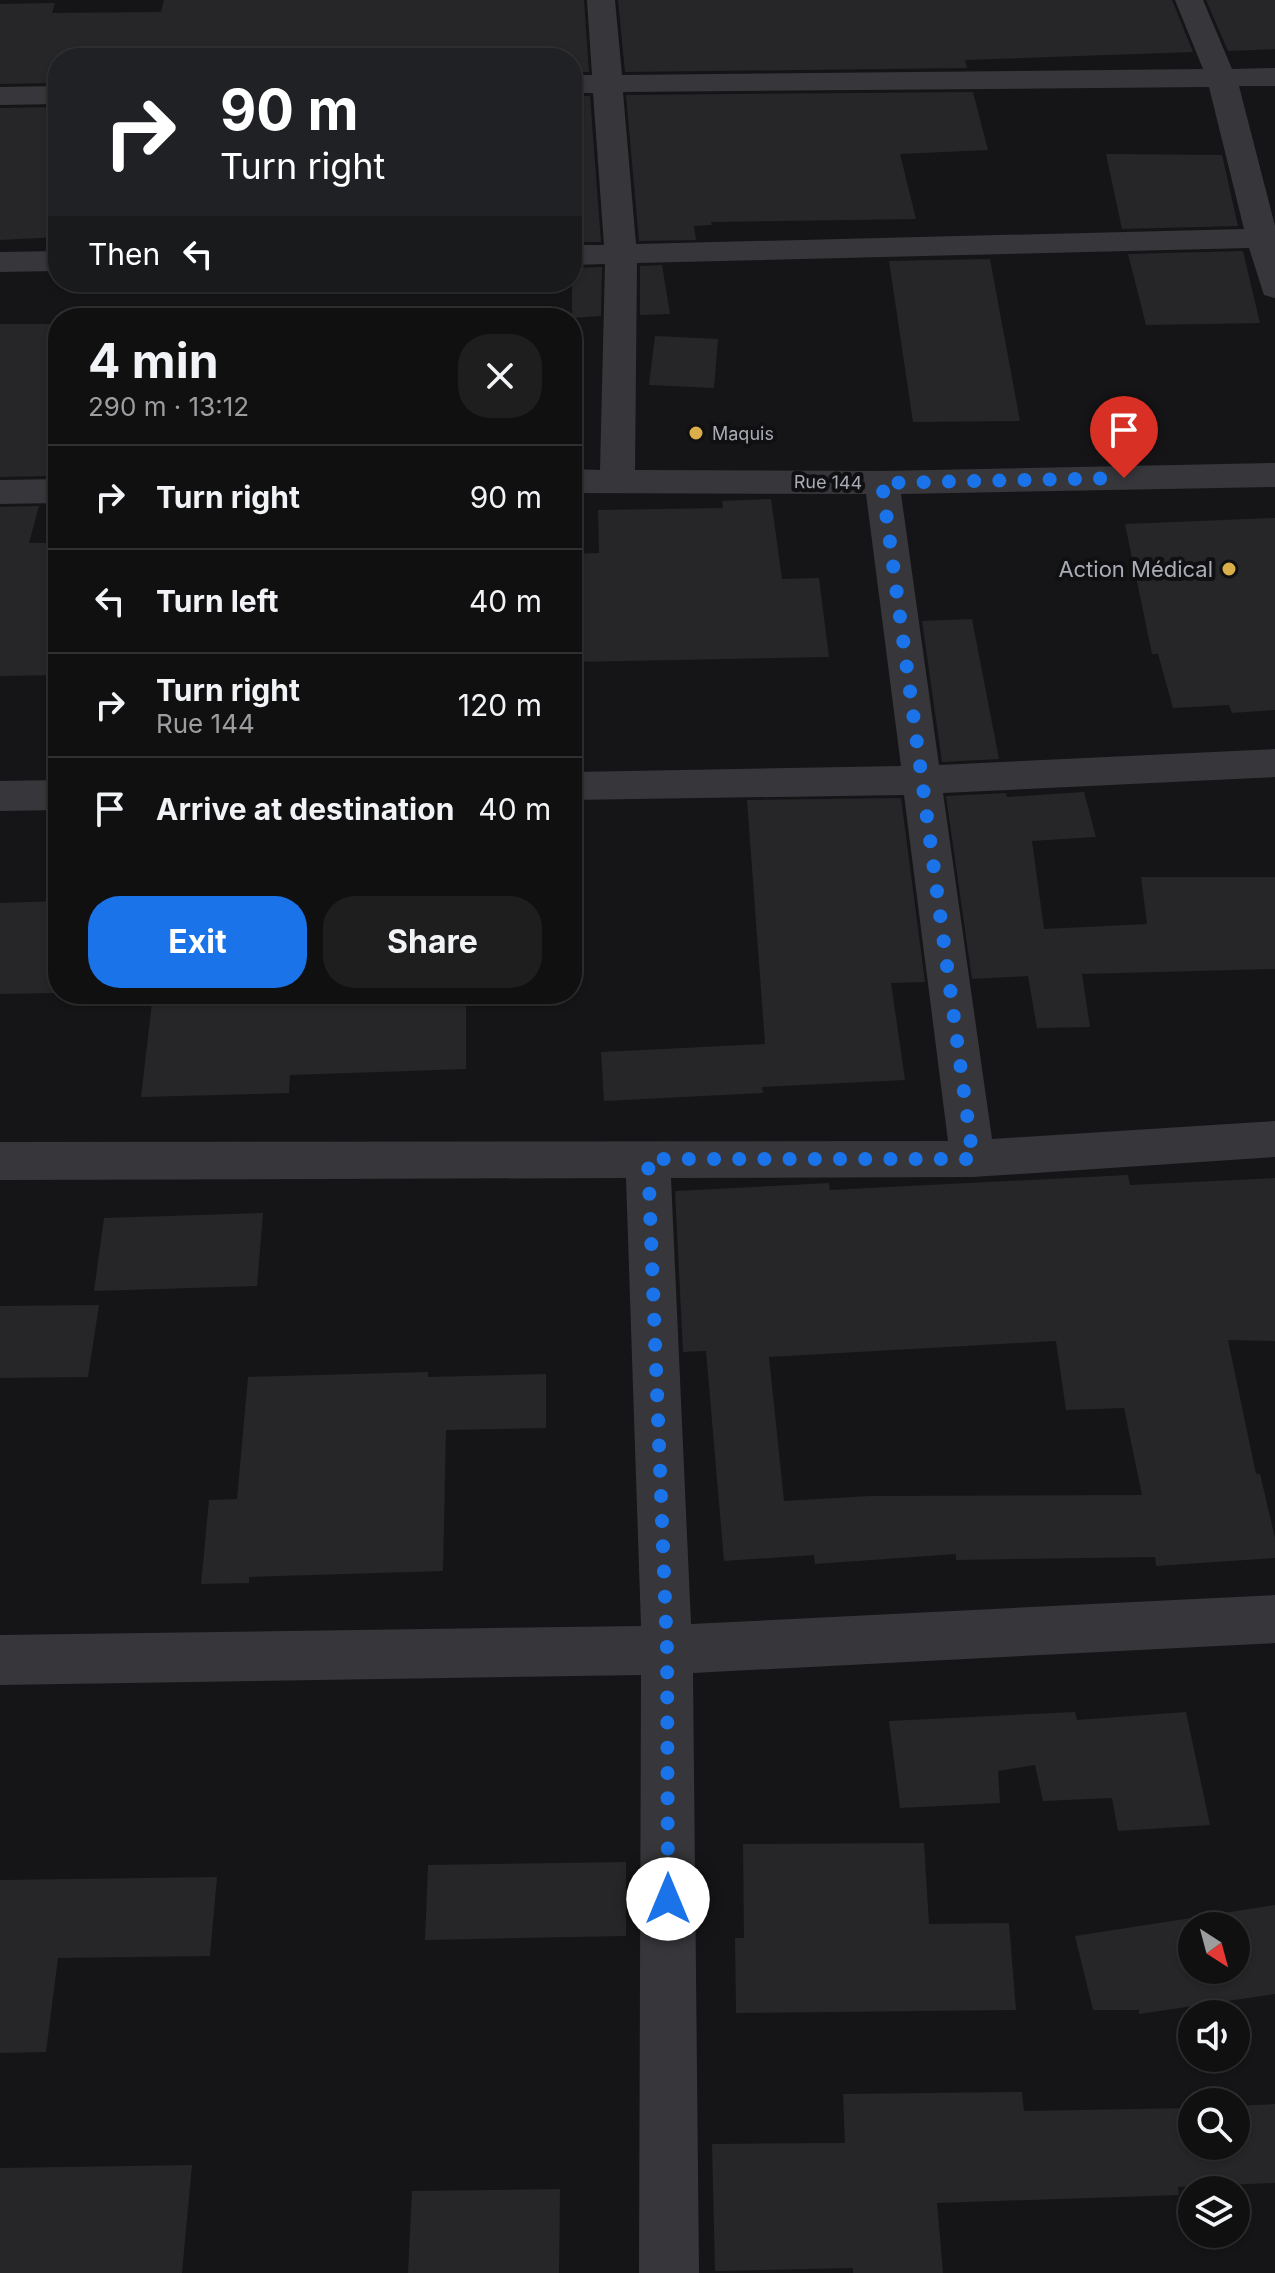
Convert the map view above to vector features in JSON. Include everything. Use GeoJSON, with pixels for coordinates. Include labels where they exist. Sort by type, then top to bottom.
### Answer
{"type":"FeatureCollection","features":[{"type":"Feature","properties":{"kind":"street"},"geometry":{"type":"LineString","coordinates":[[601,0],[621,255],[617,480]]}},
{"type":"Feature","properties":{"kind":"street"},"geometry":{"type":"LineString","coordinates":[[1189,0],[1222,79],[1267,238],[1275,288]]}},
{"type":"Feature","properties":{"kind":"street"},"geometry":{"type":"LineString","coordinates":[[582,84],[1275,77]]}},
{"type":"Feature","properties":{"kind":"street"},"geometry":{"type":"LineString","coordinates":[[0,96],[48,95]]}},
{"type":"Feature","properties":{"kind":"street"},"geometry":{"type":"LineString","coordinates":[[582,255],[1267,238]]}},
{"type":"Feature","properties":{"kind":"street"},"geometry":{"type":"LineString","coordinates":[[0,262],[48,261]]}},
{"type":"Feature","properties":{"kind":"street","name":"Rue 144"},"geometry":{"type":"LineString","coordinates":[[582,481],[882,483],[1275,475]]}},
{"type":"Feature","properties":{"kind":"street"},"geometry":{"type":"LineString","coordinates":[[882,483],[973,1159]]}},
{"type":"Feature","properties":{"kind":"street"},"geometry":{"type":"LineString","coordinates":[[0,492],[48,491]]}},
{"type":"Feature","properties":{"kind":"street"},"geometry":{"type":"LineString","coordinates":[[582,786],[924,780],[1275,763]]}},
{"type":"Feature","properties":{"kind":"street"},"geometry":{"type":"LineString","coordinates":[[0,796],[48,795]]}},
{"type":"Feature","properties":{"kind":"street"},"geometry":{"type":"LineString","coordinates":[[0,1161],[973,1159],[1275,1139]]}},
{"type":"Feature","properties":{"kind":"street"},"geometry":{"type":"LineString","coordinates":[[648,1159],[667,1650],[669,2273]]}},
{"type":"Feature","properties":{"kind":"street"},"geometry":{"type":"LineString","coordinates":[[0,1660],[667,1650],[1275,1619]]}},
{"type":"Feature","properties":{"kind":"building"},"geometry":{"type":"Polygon","coordinates":[[[164,0],[584,0],[589,72],[582,72],[582,48],[48,48],[48,83],[0,84],[0,4],[55,3],[52,13],[161,12],[164,0]]]}},
{"type":"Feature","properties":{"kind":"building"},"geometry":{"type":"Polygon","coordinates":[[[618,0],[1172,0],[1193,52],[965,60],[967,68],[625,72],[618,0]]]}},
{"type":"Feature","properties":{"kind":"building"},"geometry":{"type":"Polygon","coordinates":[[[1206,0],[1275,0],[1275,49],[1228,51],[1206,0]]]}},
{"type":"Feature","properties":{"kind":"building"},"geometry":{"type":"Polygon","coordinates":[[[973,92],[988,150],[900,154],[916,219],[711,222],[712,225],[694,226],[696,240],[639,241],[626,95],[973,92]]]}},
{"type":"Feature","properties":{"kind":"building"},"geometry":{"type":"Polygon","coordinates":[[[582,96],[590,96],[601,242],[582,242],[582,96]]]}},
{"type":"Feature","properties":{"kind":"building"},"geometry":{"type":"Polygon","coordinates":[[[48,107],[48,238],[0,240],[0,108],[48,107]]]}},
{"type":"Feature","properties":{"kind":"building"},"geometry":{"type":"Polygon","coordinates":[[[1106,154],[1222,155],[1238,226],[1122,229],[1106,154]]]}},
{"type":"Feature","properties":{"kind":"building"},"geometry":{"type":"Polygon","coordinates":[[[1243,251],[1260,323],[1146,325],[1128,254],[1243,251]]]}},
{"type":"Feature","properties":{"kind":"building"},"geometry":{"type":"Polygon","coordinates":[[[990,259],[1020,421],[913,422],[889,261],[990,259]]]}},
{"type":"Feature","properties":{"kind":"building"},"geometry":{"type":"Polygon","coordinates":[[[662,265],[670,314],[640,315],[640,266],[662,265]]]}},
{"type":"Feature","properties":{"kind":"building"},"geometry":{"type":"Polygon","coordinates":[[[602,267],[601,316],[582,317],[582,308],[572,308],[572,292],[582,292],[582,268],[602,267]]]}},
{"type":"Feature","properties":{"kind":"building"},"geometry":{"type":"Polygon","coordinates":[[[0,324],[48,324],[47,476],[0,477],[0,324]]]}},
{"type":"Feature","properties":{"kind":"building"},"geometry":{"type":"Polygon","coordinates":[[[655,336],[718,339],[714,388],[649,385],[655,336]]]}},
{"type":"Feature","properties":{"kind":"building"},"geometry":{"type":"Polygon","coordinates":[[[771,499],[782,579],[819,578],[829,657],[582,662],[582,554],[599,553],[598,510],[723,508],[722,501],[771,499]]]}},
{"type":"Feature","properties":{"kind":"building"},"geometry":{"type":"Polygon","coordinates":[[[39,506],[29,543],[48,543],[48,675],[0,676],[0,507],[39,506]]]}},
{"type":"Feature","properties":{"kind":"building"},"geometry":{"type":"Polygon","coordinates":[[[1275,518],[1275,710],[1232,713],[1229,705],[1173,708],[1158,654],[1152,654],[1125,524],[1275,518]]]}},
{"type":"Feature","properties":{"kind":"building"},"geometry":{"type":"Polygon","coordinates":[[[972,619],[999,759],[942,762],[922,621],[972,619]]]}},
{"type":"Feature","properties":{"kind":"building"},"geometry":{"type":"Polygon","coordinates":[[[1084,792],[1096,837],[1032,841],[1044,929],[1147,924],[1141,877],[1275,877],[1275,969],[1082,974],[1090,1027],[1037,1028],[1028,976],[972,979],[946,796],[1006,793],[1007,797],[1084,792]]]}},
{"type":"Feature","properties":{"kind":"building"},"geometry":{"type":"Polygon","coordinates":[[[901,798],[925,982],[891,983],[905,1080],[762,1087],[763,1093],[604,1101],[601,1052],[765,1044],[747,800],[901,798]]]}},
{"type":"Feature","properties":{"kind":"building"},"geometry":{"type":"Polygon","coordinates":[[[48,901],[48,993],[0,994],[0,903],[48,901]]]}},
{"type":"Feature","properties":{"kind":"building"},"geometry":{"type":"Polygon","coordinates":[[[152,1004],[466,1004],[466,1069],[290,1075],[289,1093],[141,1097],[152,1004]]]}},
{"type":"Feature","properties":{"kind":"building"},"geometry":{"type":"Polygon","coordinates":[[[1128,1175],[1130,1185],[1275,1178],[1275,1341],[1228,1340],[1256,1474],[1260,1474],[1275,1538],[1275,1558],[1156,1566],[1155,1557],[956,1560],[956,1554],[815,1564],[814,1555],[724,1561],[706,1351],[683,1352],[675,1191],[829,1183],[830,1190],[1128,1175]],[[1056,1341],[769,1357],[784,1501],[870,1496],[1142,1495],[1124,1408],[1066,1410],[1056,1341]]]}},
{"type":"Feature","properties":{"kind":"building"},"geometry":{"type":"Polygon","coordinates":[[[263,1213],[257,1286],[94,1291],[104,1218],[263,1213]]]}},
{"type":"Feature","properties":{"kind":"building"},"geometry":{"type":"Polygon","coordinates":[[[99,1305],[88,1377],[0,1378],[0,1306],[99,1305]]]}},
{"type":"Feature","properties":{"kind":"building"},"geometry":{"type":"Polygon","coordinates":[[[428,1372],[428,1377],[546,1374],[546,1428],[446,1430],[443,1571],[249,1577],[249,1583],[201,1584],[209,1500],[237,1499],[248,1377],[428,1372]]]}},
{"type":"Feature","properties":{"kind":"building"},"geometry":{"type":"Polygon","coordinates":[[[1075,1712],[1077,1720],[1186,1712],[1210,1825],[1118,1831],[1112,1798],[1043,1801],[1035,1765],[998,1771],[1000,1803],[900,1808],[889,1721],[1075,1712]]]}},
{"type":"Feature","properties":{"kind":"building"},"geometry":{"type":"Polygon","coordinates":[[[924,1843],[929,1924],[1009,1923],[1016,2010],[736,2013],[735,1938],[744,1938],[743,1844],[924,1843]]]}},
{"type":"Feature","properties":{"kind":"building"},"geometry":{"type":"Polygon","coordinates":[[[626,1862],[626,1936],[425,1940],[428,1865],[626,1862]]]}},
{"type":"Feature","properties":{"kind":"building"},"geometry":{"type":"Polygon","coordinates":[[[217,1877],[210,1956],[58,1958],[46,2052],[0,2053],[0,1880],[217,1877]]]}},
{"type":"Feature","properties":{"kind":"building"},"geometry":{"type":"Polygon","coordinates":[[[1275,1905],[1275,1994],[1234,2000],[1178,2000],[1178,2008],[1139,2014],[1139,2010],[1093,2010],[1075,1936],[1178,1920],[1178,1984],[1250,1984],[1250,1912],[1230,1912],[1275,1905]]]}},
{"type":"Feature","properties":{"kind":"building"},"geometry":{"type":"Polygon","coordinates":[[[1022,2092],[1024,2111],[1178,2108],[1178,2160],[1250,2160],[1250,2105],[1275,2104],[1275,2183],[1250,2184],[1250,2176],[1178,2176],[1178,2195],[937,2203],[943,2273],[853,2273],[853,2268],[715,2271],[712,2144],[845,2143],[843,2094],[1022,2092]]]}},
{"type":"Feature","properties":{"kind":"building"},"geometry":{"type":"Polygon","coordinates":[[[192,2165],[182,2273],[0,2273],[0,2168],[192,2165]]]}},
{"type":"Feature","properties":{"kind":"building"},"geometry":{"type":"Polygon","coordinates":[[[560,2189],[559,2273],[408,2273],[412,2191],[560,2189]]]}},
{"type":"Feature","properties":{"kind":"place","name":"Maquis"},"geometry":{"type":"Point","coordinates":[696,433]}},
{"type":"Feature","properties":{"kind":"place","name":"Action Médical"},"geometry":{"type":"Point","coordinates":[1229,569]}},
{"type":"Feature","properties":{"kind":"route"},"geometry":{"type":"LineString","coordinates":[[668,1899],[667,1650],[648,1159],[973,1159],[882,483],[1124,478]]}}]}
